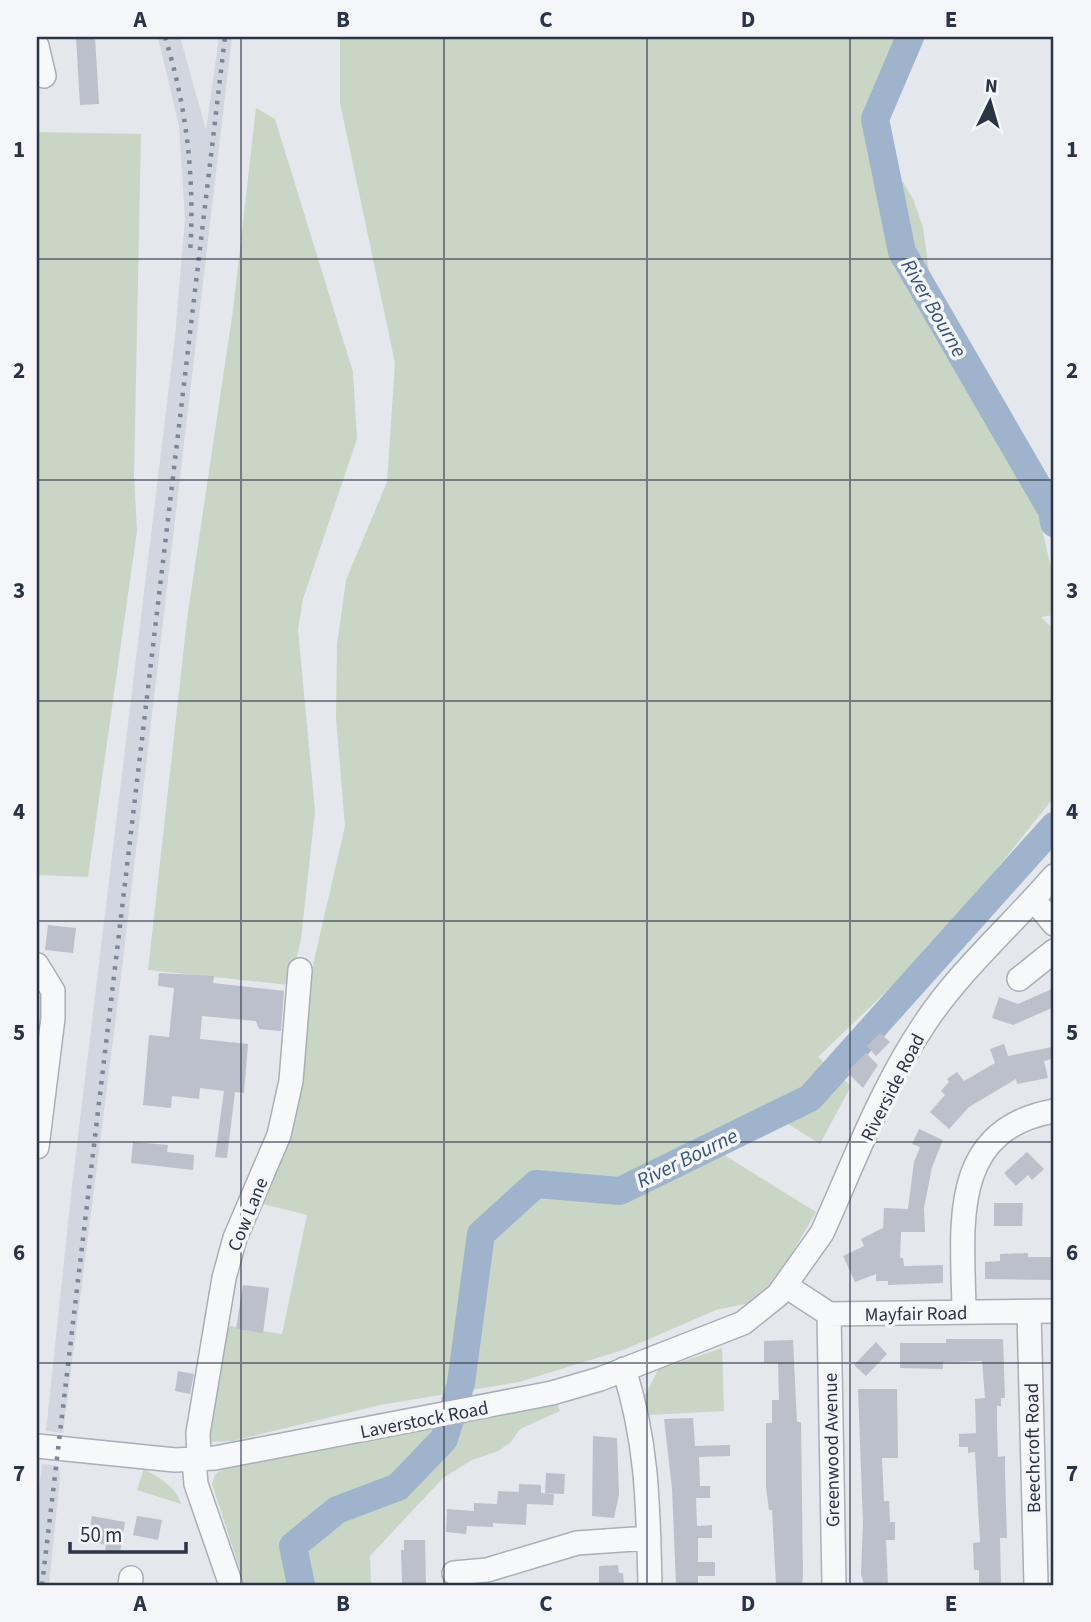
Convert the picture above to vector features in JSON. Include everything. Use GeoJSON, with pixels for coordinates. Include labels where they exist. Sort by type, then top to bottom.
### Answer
{"type":"FeatureCollection","features":[{"type":"Feature","properties":{"kind":"street"},"geometry":{"type":"LineString","coordinates":[[37,46],[44,76]]}},
{"type":"Feature","properties":{"kind":"street","name":"Riverside Road"},"geometry":{"type":"LineString","coordinates":[[786,1286],[822,1233],[890,1082],[925,1023],[947,993],[1054,876]]}},
{"type":"Feature","properties":{"kind":"street"},"geometry":{"type":"LineString","coordinates":[[1034,900],[1054,925]]}},
{"type":"Feature","properties":{"kind":"street"},"geometry":{"type":"LineString","coordinates":[[1019,979],[1054,951]]}},
{"type":"Feature","properties":{"kind":"street"},"geometry":{"type":"LineString","coordinates":[[37,965],[53,991],[53,1018],[37,1147]]}},
{"type":"Feature","properties":{"kind":"street","name":"Cow Lane"},"geometry":{"type":"LineString","coordinates":[[231,1585],[196,1484],[198,1433],[224,1278],[235,1238],[279,1135],[291,1082],[300,970]]}},
{"type":"Feature","properties":{"kind":"street"},"geometry":{"type":"LineString","coordinates":[[964,1311],[964,1211],[971,1175],[978,1159],[996,1135],[1023,1120],[1054,1111]]}},
{"type":"Feature","properties":{"kind":"street"},"geometry":{"type":"LineString","coordinates":[[786,1286],[829,1314]]}},
{"type":"Feature","properties":{"kind":"street","name":"Laverstock Road"},"geometry":{"type":"LineString","coordinates":[[37,1446],[196,1460],[496,1405],[552,1393],[743,1324],[786,1286]]}},
{"type":"Feature","properties":{"kind":"street","name":"Mayfair Road"},"geometry":{"type":"LineString","coordinates":[[829,1314],[1054,1311]]}},
{"type":"Feature","properties":{"kind":"street","name":"Beechcroft Road"},"geometry":{"type":"LineString","coordinates":[[1029,1312],[1036,1585]]}},
{"type":"Feature","properties":{"kind":"street","name":"Greenwood Avenue"},"geometry":{"type":"LineString","coordinates":[[829,1314],[834,1585]]}},
{"type":"Feature","properties":{"kind":"street"},"geometry":{"type":"LineString","coordinates":[[624,1369],[637,1411],[645,1454],[650,1585]]}},
{"type":"Feature","properties":{"kind":"street"},"geometry":{"type":"LineString","coordinates":[[454,1573],[487,1570],[577,1543],[649,1538]]}},
{"type":"Feature","properties":{"kind":"shaded area"},"geometry":{"type":"Polygon","coordinates":[[[158,37],[180,37],[206,130],[219,37],[232,37],[121,977],[63,1433],[46,1431],[72,1186],[175,337],[185,219],[179,126],[158,37]]]}},
{"type":"Feature","properties":{"kind":"shaded area"},"geometry":{"type":"Polygon","coordinates":[[[42,1464],[59,1466],[60,1477],[49,1585],[37,1585],[37,1510],[42,1464]]]}},
{"type":"Feature","properties":{"kind":"green space"},"geometry":{"type":"Polygon","coordinates":[[[340,37],[916,37],[883,120],[893,165],[913,199],[923,227],[931,287],[914,293],[1039,516],[1054,581],[1054,615],[1041,617],[1054,630],[1054,797],[941,939],[818,1057],[851,1086],[820,1144],[785,1122],[721,1153],[816,1212],[771,1289],[749,1303],[716,1310],[626,1349],[519,1382],[380,1405],[233,1441],[209,1442],[208,1428],[224,1325],[282,1334],[307,1215],[259,1203],[307,979],[313,965],[345,826],[336,718],[337,645],[346,580],[387,482],[395,363],[340,103],[340,37]]]}},
{"type":"Feature","properties":{"kind":"green space"},"geometry":{"type":"Polygon","coordinates":[[[256,108],[275,119],[353,372],[357,439],[303,599],[298,629],[315,811],[301,939],[290,985],[148,970],[187,619],[233,310],[256,108]]]}},
{"type":"Feature","properties":{"kind":"green space"},"geometry":{"type":"Polygon","coordinates":[[[37,132],[141,134],[134,476],[137,531],[88,877],[37,875],[37,132]]]}},
{"type":"Feature","properties":{"kind":"green space"},"geometry":{"type":"Polygon","coordinates":[[[722,1348],[724,1411],[648,1415],[643,1399],[658,1370],[722,1348]]]}},
{"type":"Feature","properties":{"kind":"green space"},"geometry":{"type":"Polygon","coordinates":[[[556,1401],[560,1411],[520,1429],[510,1443],[498,1451],[472,1460],[443,1478],[370,1556],[371,1585],[245,1585],[212,1484],[215,1475],[223,1468],[556,1401]]]}},
{"type":"Feature","properties":{"kind":"green space"},"geometry":{"type":"Polygon","coordinates":[[[144,1469],[171,1487],[181,1504],[137,1490],[144,1469]]]}},
{"type":"Feature","properties":{"kind":"building"},"geometry":{"type":"Polygon","coordinates":[[[76,37],[95,37],[99,104],[80,105],[76,37]]]}},
{"type":"Feature","properties":{"kind":"building"},"geometry":{"type":"Polygon","coordinates":[[[48,925],[76,928],[73,953],[45,950],[48,925]]]}},
{"type":"Feature","properties":{"kind":"building"},"geometry":{"type":"Polygon","coordinates":[[[159,973],[214,976],[213,983],[284,991],[281,1031],[259,1029],[256,1021],[202,1016],[200,1039],[248,1044],[244,1093],[235,1092],[227,1158],[215,1157],[224,1091],[200,1088],[199,1099],[172,1096],[171,1108],[143,1105],[149,1035],[169,1037],[174,988],[158,986],[159,973]]]}},
{"type":"Feature","properties":{"kind":"building"},"geometry":{"type":"Polygon","coordinates":[[[1054,988],[1054,1007],[1013,1025],[992,1018],[999,997],[1018,1004],[1054,988]]]}},
{"type":"Feature","properties":{"kind":"building"},"geometry":{"type":"Polygon","coordinates":[[[880,1033],[890,1042],[876,1056],[867,1046],[880,1033]]]}},
{"type":"Feature","properties":{"kind":"building"},"geometry":{"type":"Polygon","coordinates":[[[1004,1044],[1008,1056],[1052,1047],[1052,1059],[1044,1061],[1048,1078],[1017,1084],[1016,1079],[969,1107],[949,1129],[930,1112],[945,1095],[941,1091],[949,1082],[947,1079],[957,1072],[964,1081],[995,1063],[990,1049],[1004,1044]]]}},
{"type":"Feature","properties":{"kind":"building"},"geometry":{"type":"Polygon","coordinates":[[[866,1053],[878,1065],[863,1088],[847,1072],[866,1053]]]}},
{"type":"Feature","properties":{"kind":"building"},"geometry":{"type":"Polygon","coordinates":[[[919,1129],[943,1140],[932,1167],[924,1208],[925,1232],[901,1232],[900,1258],[903,1258],[904,1266],[943,1265],[943,1283],[888,1285],[888,1281],[876,1281],[876,1274],[855,1282],[843,1256],[864,1246],[861,1239],[883,1228],[884,1208],[908,1209],[914,1162],[920,1147],[912,1144],[919,1129]]]}},
{"type":"Feature","properties":{"kind":"building"},"geometry":{"type":"Polygon","coordinates":[[[133,1142],[168,1145],[167,1152],[194,1155],[193,1170],[131,1163],[133,1142]]]}},
{"type":"Feature","properties":{"kind":"building"},"geometry":{"type":"Polygon","coordinates":[[[1027,1152],[1044,1169],[1032,1180],[1028,1175],[1016,1186],[1004,1173],[1027,1152]]]}},
{"type":"Feature","properties":{"kind":"building"},"geometry":{"type":"Polygon","coordinates":[[[994,1203],[1023,1203],[1022,1226],[994,1226],[994,1203]]]}},
{"type":"Feature","properties":{"kind":"building"},"geometry":{"type":"Polygon","coordinates":[[[1028,1253],[1028,1257],[1054,1257],[1054,1280],[985,1279],[985,1262],[1000,1261],[1000,1254],[1028,1253]]]}},
{"type":"Feature","properties":{"kind":"building"},"geometry":{"type":"Polygon","coordinates":[[[243,1285],[269,1288],[263,1333],[236,1329],[243,1285]]]}},
{"type":"Feature","properties":{"kind":"building"},"geometry":{"type":"Polygon","coordinates":[[[946,1339],[1003,1339],[1005,1398],[1001,1398],[1001,1406],[997,1406],[997,1427],[998,1457],[1005,1456],[1007,1538],[1000,1538],[1001,1585],[979,1585],[979,1570],[974,1570],[973,1543],[980,1542],[975,1452],[968,1453],[968,1447],[959,1447],[959,1434],[976,1433],[975,1399],[985,1398],[982,1361],[943,1362],[943,1369],[900,1368],[900,1343],[946,1343],[946,1339]]]}},
{"type":"Feature","properties":{"kind":"building"},"geometry":{"type":"Polygon","coordinates":[[[793,1340],[797,1422],[801,1422],[803,1576],[802,1585],[776,1585],[772,1510],[769,1510],[766,1487],[766,1423],[772,1423],[772,1400],[779,1400],[778,1363],[764,1363],[764,1341],[793,1340]]]}},
{"type":"Feature","properties":{"kind":"building"},"geometry":{"type":"Polygon","coordinates":[[[876,1342],[887,1354],[866,1376],[854,1365],[876,1342]]]}},
{"type":"Feature","properties":{"kind":"building"},"geometry":{"type":"Polygon","coordinates":[[[178,1371],[194,1374],[190,1394],[175,1391],[178,1371]]]}},
{"type":"Feature","properties":{"kind":"building"},"geometry":{"type":"Polygon","coordinates":[[[858,1389],[897,1389],[898,1458],[882,1458],[884,1501],[889,1501],[890,1522],[895,1522],[895,1540],[886,1540],[888,1585],[864,1585],[861,1574],[863,1523],[858,1389]]]}},
{"type":"Feature","properties":{"kind":"building"},"geometry":{"type":"Polygon","coordinates":[[[693,1418],[695,1446],[730,1445],[730,1456],[699,1457],[700,1486],[710,1486],[710,1498],[696,1498],[697,1526],[712,1525],[712,1538],[698,1538],[698,1562],[715,1562],[715,1576],[698,1576],[698,1585],[676,1585],[672,1488],[664,1419],[693,1418]]]}},
{"type":"Feature","properties":{"kind":"building"},"geometry":{"type":"Polygon","coordinates":[[[593,1436],[617,1438],[619,1495],[614,1518],[592,1516],[593,1436]]]}},
{"type":"Feature","properties":{"kind":"building"},"geometry":{"type":"Polygon","coordinates":[[[546,1473],[565,1474],[564,1494],[545,1493],[546,1473]]]}},
{"type":"Feature","properties":{"kind":"building"},"geometry":{"type":"Polygon","coordinates":[[[519,1484],[541,1485],[541,1493],[554,1494],[553,1505],[527,1504],[526,1525],[493,1523],[493,1527],[467,1526],[466,1534],[446,1532],[447,1509],[474,1511],[474,1503],[497,1504],[498,1491],[519,1492],[519,1484]]]}},
{"type":"Feature","properties":{"kind":"building"},"geometry":{"type":"Polygon","coordinates":[[[92,1516],[125,1522],[120,1553],[105,1550],[106,1545],[93,1542],[94,1536],[89,1535],[92,1516]]]}},
{"type":"Feature","properties":{"kind":"building"},"geometry":{"type":"Polygon","coordinates":[[[137,1516],[162,1520],[158,1540],[133,1535],[137,1516]]]}},
{"type":"Feature","properties":{"kind":"building"},"geometry":{"type":"Polygon","coordinates":[[[404,1540],[425,1540],[426,1585],[402,1585],[401,1550],[404,1550],[404,1540]]]}},
{"type":"Feature","properties":{"kind":"building"},"geometry":{"type":"Polygon","coordinates":[[[618,1565],[619,1573],[623,1573],[624,1585],[599,1585],[599,1566],[618,1565]]]}},
{"type":"Feature","properties":{"kind":"waterway","name":"River Bourne"},"geometry":{"type":"LineString","coordinates":[[910,37],[875,119],[902,252],[1052,511],[1054,523]]}},
{"type":"Feature","properties":{"kind":"waterway","name":"River Bourne"},"geometry":{"type":"LineString","coordinates":[[301,1585],[293,1546],[337,1510],[398,1487],[444,1439],[461,1383],[481,1234],[536,1184],[620,1191],[810,1098],[1054,826]]}},
{"type":"Feature","properties":{"kind":"railway"},"geometry":{"type":"LineString","coordinates":[[165,37],[179,90],[188,144],[190,254]]}},
{"type":"Feature","properties":{"kind":"railway"},"geometry":{"type":"LineString","coordinates":[[42,1585],[225,37]]}}]}
